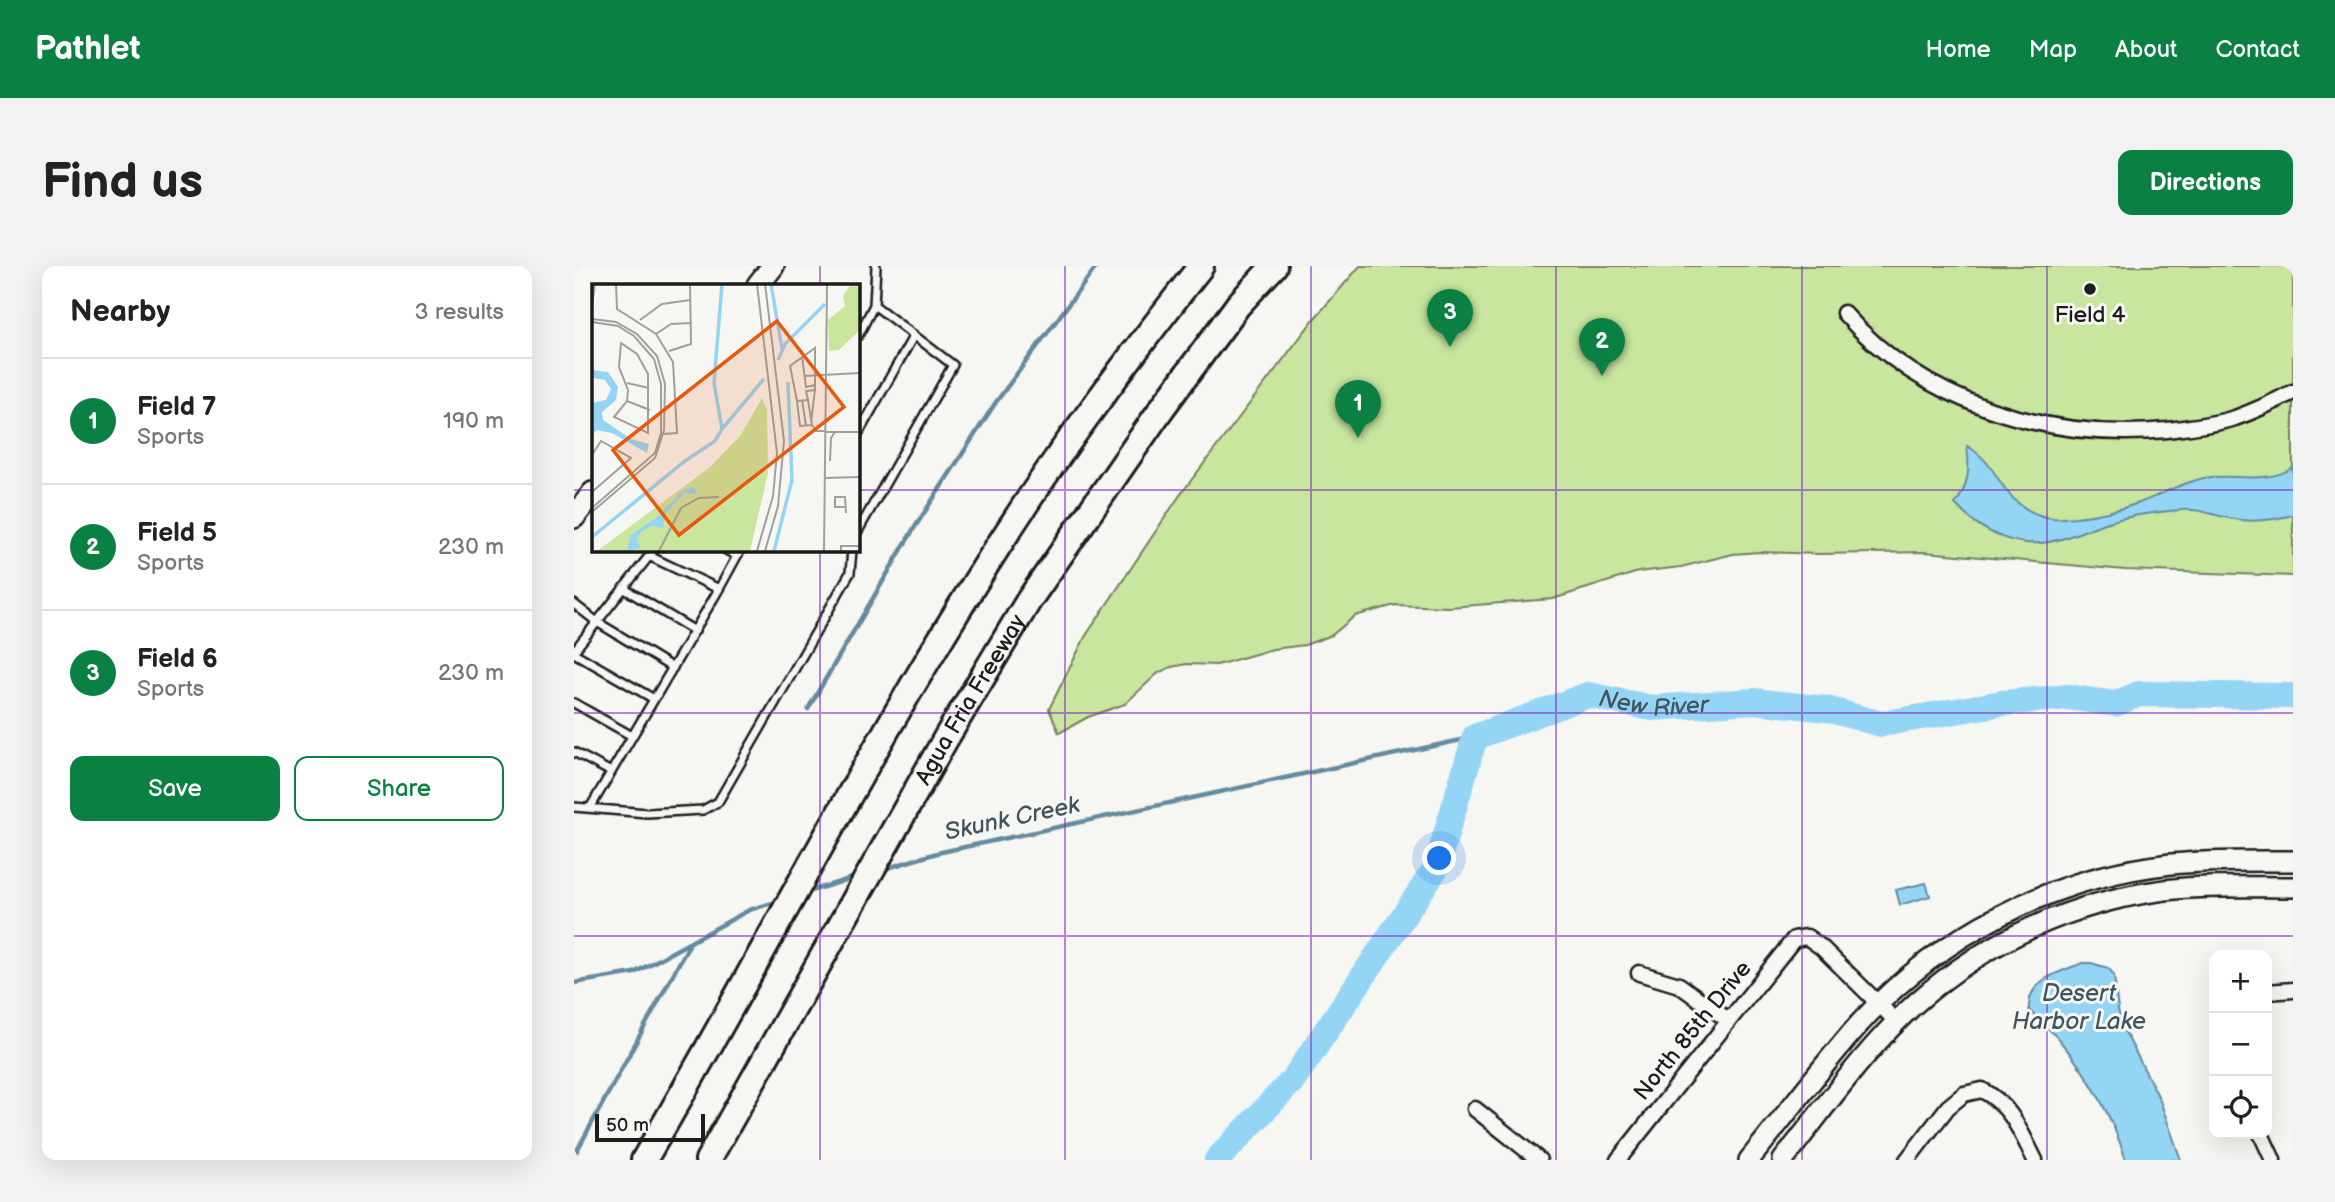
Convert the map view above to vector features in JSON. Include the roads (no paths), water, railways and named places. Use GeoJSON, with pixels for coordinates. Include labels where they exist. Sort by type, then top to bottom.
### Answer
{"type":"FeatureCollection","features":[{"type":"Feature","properties":{"kind":"highway"},"geometry":{"type":"LineString","coordinates":[[644,1160],[865,767],[1031,496],[1135,349],[1202,266]]}},
{"type":"Feature","properties":{"kind":"highway","name":"Agua Fria Freeway"},"geometry":{"type":"LineString","coordinates":[[708,1160],[946,738],[1029,600],[1154,419],[1238,305],[1273,266]]}},
{"type":"Feature","properties":{"kind":"main road"},"geometry":{"type":"LineString","coordinates":[[759,284],[773,266]]}},
{"type":"Feature","properties":{"kind":"main road"},"geometry":{"type":"LineString","coordinates":[[574,517],[592,494]]}},
{"type":"Feature","properties":{"kind":"street"},"geometry":{"type":"LineString","coordinates":[[1844,313],[1886,354],[1934,386],[1991,411],[2056,427],[2103,432],[2179,428],[2233,419],[2293,392]]}},
{"type":"Feature","properties":{"kind":"street"},"geometry":{"type":"LineString","coordinates":[[1749,1160],[1860,1023],[1920,968],[1959,939],[1999,915],[2056,890],[2113,873],[2170,864],[2293,861]]}},
{"type":"Feature","properties":{"kind":"street"},"geometry":{"type":"LineString","coordinates":[[1783,1160],[1897,1022],[1935,987],[2013,936],[2079,908],[2137,894],[2169,890],[2293,887]]}},
{"type":"Feature","properties":{"kind":"street","name":"North 85th Drive"},"geometry":{"type":"LineString","coordinates":[[1618,1160],[1794,939],[1807,937],[1821,947],[1880,1004]]}},
{"type":"Feature","properties":{"kind":"street"},"geometry":{"type":"LineString","coordinates":[[1639,973],[1679,985],[1728,1020]]}},
{"type":"Feature","properties":{"kind":"street"},"geometry":{"type":"LineString","coordinates":[[2272,992],[2293,990]]}},
{"type":"Feature","properties":{"kind":"street"},"geometry":{"type":"LineString","coordinates":[[1880,1004],[1897,1022]]}},
{"type":"Feature","properties":{"kind":"street"},"geometry":{"type":"LineString","coordinates":[[1907,1160],[1948,1107],[1964,1094],[1982,1090],[1999,1099],[2013,1116],[2035,1160]]}},
{"type":"Feature","properties":{"kind":"street"},"geometry":{"type":"LineString","coordinates":[[1475,1109],[1539,1160]]}},
{"type":"Feature","properties":{"kind":"street"},"geometry":{"type":"LineString","coordinates":[[2264,1139],[2273,1160]]}},
{"type":"Feature","properties":{"kind":"lane"},"geometry":{"type":"LineString","coordinates":[[859,331],[874,305],[876,266]]}},
{"type":"Feature","properties":{"kind":"lane"},"geometry":{"type":"LineString","coordinates":[[859,529],[953,365],[874,305]]}},
{"type":"Feature","properties":{"kind":"lane"},"geometry":{"type":"LineString","coordinates":[[859,432],[914,335]]}},
{"type":"Feature","properties":{"kind":"lane"},"geometry":{"type":"LineString","coordinates":[[574,807],[647,813],[703,810],[718,802],[850,573],[852,551]]}},
{"type":"Feature","properties":{"kind":"lane"},"geometry":{"type":"LineString","coordinates":[[654,699],[574,652],[651,553],[719,589]]}},
{"type":"Feature","properties":{"kind":"lane"},"geometry":{"type":"LineString","coordinates":[[590,808],[739,553]]}},
{"type":"Feature","properties":{"kind":"lane"},"geometry":{"type":"LineString","coordinates":[[623,588],[695,631]]}},
{"type":"Feature","properties":{"kind":"lane"},"geometry":{"type":"LineString","coordinates":[[574,604],[597,622],[673,668]]}},
{"type":"Feature","properties":{"kind":"lane"},"geometry":{"type":"LineString","coordinates":[[574,703],[632,736]]}},
{"type":"Feature","properties":{"kind":"lane"},"geometry":{"type":"LineString","coordinates":[[574,752],[611,772]]}},
{"type":"Feature","properties":{"kind":"water"},"geometry":{"type":"Polygon","coordinates":[[[1967,446],[1987,463],[2015,500],[2025,508],[2048,518],[2076,517],[2116,510],[2204,478],[2271,476],[2293,468],[2293,515],[2245,520],[2193,510],[2171,511],[2121,519],[2046,542],[2017,542],[1990,532],[1955,504],[1967,476],[1967,446]]]}},
{"type":"Feature","properties":{"kind":"water"},"geometry":{"type":"Polygon","coordinates":[[[1926,883],[1930,896],[1900,905],[1896,890],[1926,883]]]}},
{"type":"Feature","properties":{"kind":"water","name":"Desert Harbor Lake"},"geometry":{"type":"Polygon","coordinates":[[[2083,963],[2108,968],[2114,975],[2118,1010],[2124,1030],[2159,1098],[2181,1160],[2126,1160],[2107,1113],[2081,1069],[2060,1041],[2029,1010],[2033,991],[2039,984],[2055,974],[2083,963]]]}},
{"type":"Feature","properties":{"kind":"waterway"},"geometry":{"type":"LineString","coordinates":[[808,709],[913,530],[996,402],[1097,266]]}},
{"type":"Feature","properties":{"kind":"waterway","name":"New River"},"geometry":{"type":"LineString","coordinates":[[1217,1160],[1293,1080],[1436,868],[1475,737],[1588,695],[1652,708],[1754,701],[1827,709],[1881,724],[2002,703],[2068,697],[2115,704],[2139,694],[2293,696]]}},
{"type":"Feature","properties":{"kind":"waterway","name":"Skunk Creek"},"geometry":{"type":"LineString","coordinates":[[881,870],[937,853],[1475,737]]}},
{"type":"Feature","properties":{"kind":"waterway","name":"Skunk Creek"},"geometry":{"type":"LineString","coordinates":[[804,893],[856,877]]}},
{"type":"Feature","properties":{"kind":"waterway","name":"Skunk Creek"},"geometry":{"type":"LineString","coordinates":[[574,983],[634,973],[749,910],[779,901]]}},
{"type":"Feature","properties":{"kind":"waterway"},"geometry":{"type":"LineString","coordinates":[[574,1156],[689,945]]}},
{"type":"Feature","properties":{"kind":"place","name":"Field 4"},"geometry":{"type":"Point","coordinates":[2090,289]}},
{"type":"Feature","properties":{"kind":"place","name":"Field 6"},"geometry":{"type":"Point","coordinates":[1450,347]}},
{"type":"Feature","properties":{"kind":"place","name":"Field 5"},"geometry":{"type":"Point","coordinates":[1602,376]}},
{"type":"Feature","properties":{"kind":"place","name":"Field 7"},"geometry":{"type":"Point","coordinates":[1358,438]}}]}
